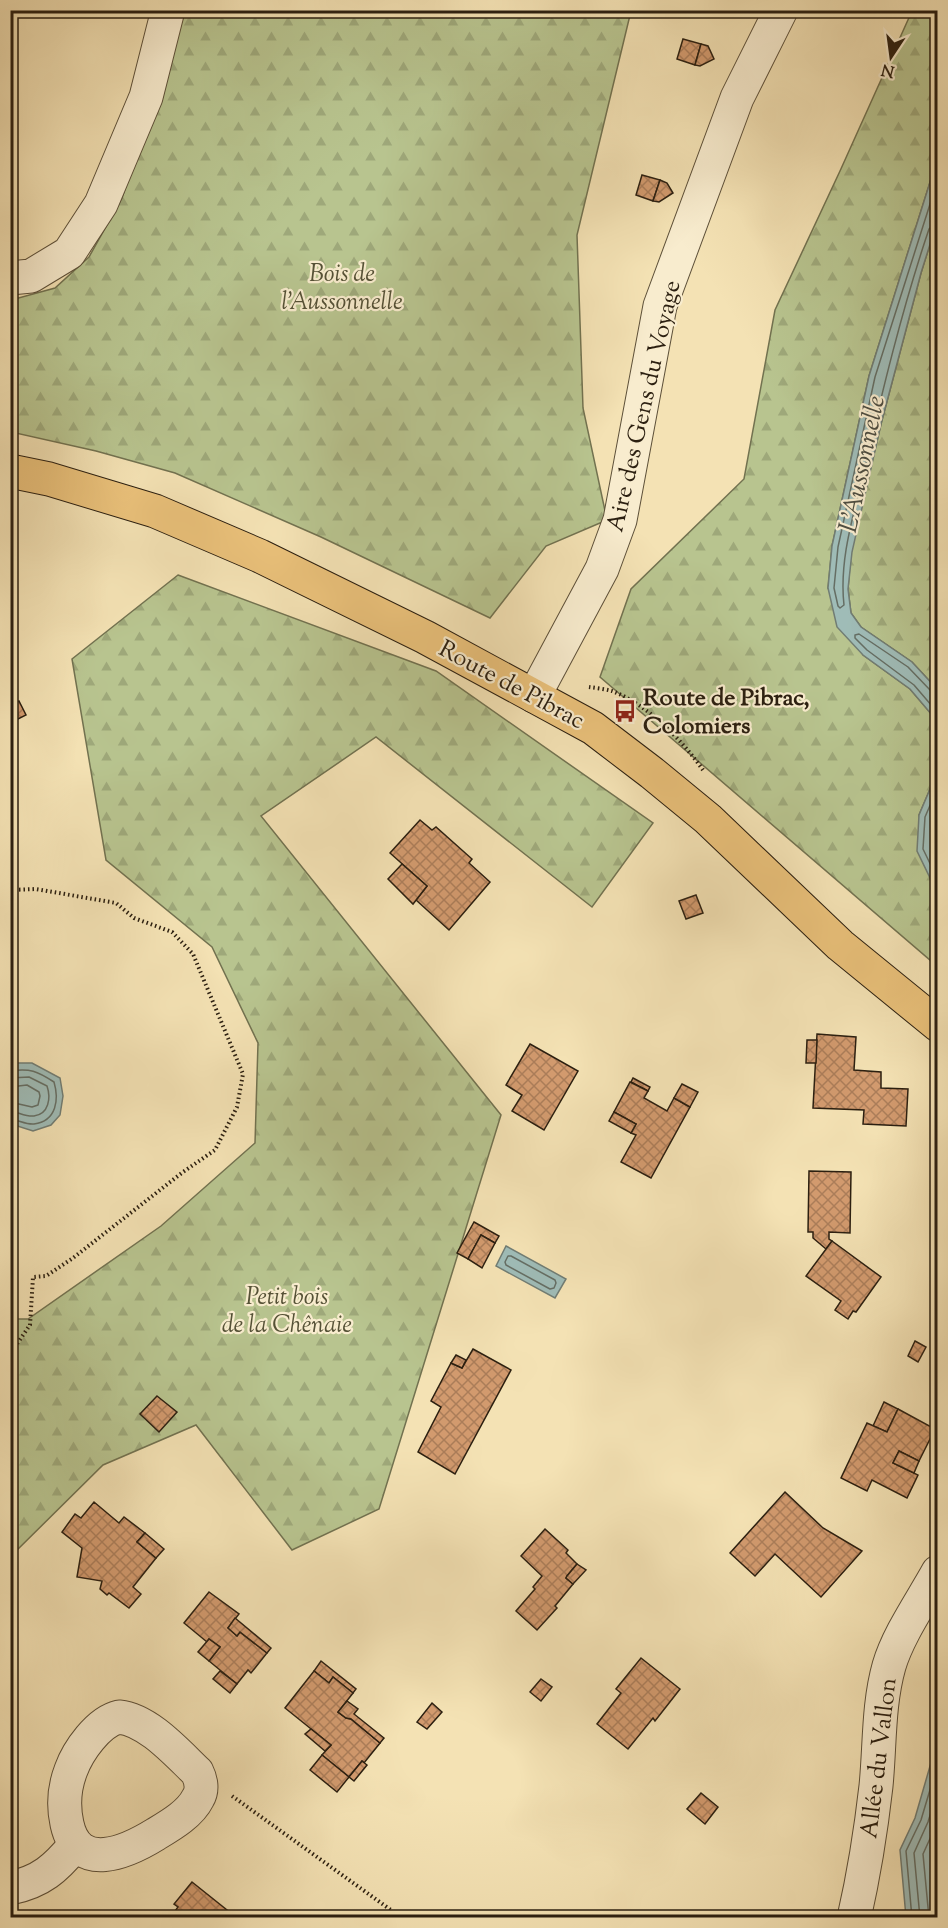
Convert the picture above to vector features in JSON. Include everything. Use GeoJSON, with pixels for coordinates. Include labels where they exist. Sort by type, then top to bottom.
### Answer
{"type":"FeatureCollection","features":[{"type":"Feature","properties":{"kind":"main road","name":"Route de Pibrac"},"geometry":{"type":"LineString","coordinates":[[10,471],[49,479],[155,511],[260,556],[425,637],[593,728],[708,819],[840,945],[938,1025]]}},
{"type":"Feature","properties":{"kind":"street"},"geometry":{"type":"LineString","coordinates":[[10,278],[31,276],[69,253],[101,204],[146,97],[168,10]]}},
{"type":"Feature","properties":{"kind":"street","name":"Aire des Gens du Voyage"},"geometry":{"type":"LineString","coordinates":[[534,696],[602,569],[620,520],[660,306],[737,98],[781,10]]}},
{"type":"Feature","properties":{"kind":"street","name":"Allée du Vallon"},"geometry":{"type":"LineString","coordinates":[[854,1917],[868,1846],[876,1785],[879,1729],[889,1666],[906,1627],[938,1572]]}},
{"type":"Feature","properties":{"kind":"street"},"geometry":{"type":"LineString","coordinates":[[129,1718],[150,1730],[197,1772],[201,1783],[198,1798],[189,1810],[179,1819],[140,1843],[112,1855],[100,1855],[75,1845],[71,1838],[64,1800],[68,1779],[77,1758],[97,1730],[111,1719],[129,1718]]}},
{"type":"Feature","properties":{"kind":"street"},"geometry":{"type":"LineString","coordinates":[[10,1888],[29,1884],[48,1872],[62,1862],[75,1845]]}},
{"type":"Feature","properties":{"kind":"path"},"geometry":{"type":"LineString","coordinates":[[10,890],[36,889],[116,903],[134,918],[172,932],[193,954],[243,1074],[237,1107],[215,1150],[183,1172],[73,1258],[46,1276],[33,1277],[30,1325],[10,1354]]}},
{"type":"Feature","properties":{"kind":"path"},"geometry":{"type":"LineString","coordinates":[[201,1783],[227,1792],[402,1917]]}},
{"type":"Feature","properties":{"kind":"green space","name":"Bois de l'Aussonnelle"},"geometry":{"type":"Polygon","coordinates":[[[178,11],[631,11],[577,235],[583,408],[607,520],[546,546],[490,618],[321,537],[175,473],[96,451],[11,432],[11,300],[55,288],[89,257],[122,198],[155,99],[178,11]]]}},
{"type":"Feature","properties":{"kind":"green space"},"geometry":{"type":"Polygon","coordinates":[[[912,11],[937,11],[937,160],[869,376],[832,546],[828,588],[863,655],[910,689],[933,716],[937,735],[937,760],[933,782],[919,815],[934,886],[937,890],[937,966],[600,677],[631,589],[744,479],[775,310],[912,11]]]}},
{"type":"Feature","properties":{"kind":"green space"},"geometry":{"type":"Polygon","coordinates":[[[937,222],[937,689],[912,662],[861,627],[851,613],[848,589],[851,552],[881,424],[937,222]]]}},
{"type":"Feature","properties":{"kind":"green space","name":"Petit bois de la Chênaie"},"geometry":{"type":"Polygon","coordinates":[[[178,575],[436,671],[653,823],[592,907],[376,737],[261,816],[501,1115],[379,1509],[292,1550],[196,1425],[103,1465],[11,1556],[11,1319],[28,1319],[161,1226],[255,1143],[258,1043],[212,947],[106,860],[72,659],[178,575]]]}},
{"type":"Feature","properties":{"kind":"water","name":"L'Aussonnelle"},"geometry":{"type":"Polygon","coordinates":[[[937,160],[937,222],[881,424],[852,552],[848,589],[851,613],[861,627],[912,662],[937,689],[937,735],[933,716],[910,689],[863,655],[837,627],[828,588],[832,546],[869,376],[937,160]]]}},
{"type":"Feature","properties":{"kind":"water"},"geometry":{"type":"Polygon","coordinates":[[[937,760],[938,816],[935,841],[937,890],[917,851],[919,815],[933,782],[937,760]]]}},
{"type":"Feature","properties":{"kind":"water"},"geometry":{"type":"Polygon","coordinates":[[[15,1063],[32,1063],[60,1078],[63,1096],[60,1115],[51,1125],[33,1131],[11,1124],[11,1067],[15,1063]]]}},
{"type":"Feature","properties":{"kind":"water"},"geometry":{"type":"Polygon","coordinates":[[[506,1246],[566,1279],[555,1298],[496,1266],[506,1246]]]}},
{"type":"Feature","properties":{"kind":"water"},"geometry":{"type":"Polygon","coordinates":[[[937,1742],[937,1917],[906,1917],[900,1850],[915,1818],[937,1742]]]}},
{"type":"Feature","properties":{"kind":"building"},"geometry":{"type":"Polygon","coordinates":[[[683,39],[701,44],[695,65],[677,59],[683,39]]]}},
{"type":"Feature","properties":{"kind":"building"},"geometry":{"type":"Polygon","coordinates":[[[701,44],[708,46],[714,59],[700,66],[695,65],[701,44]]]}},
{"type":"Feature","properties":{"kind":"building"},"geometry":{"type":"Polygon","coordinates":[[[642,175],[660,180],[653,201],[636,195],[642,175]]]}},
{"type":"Feature","properties":{"kind":"building"},"geometry":{"type":"Polygon","coordinates":[[[660,180],[667,183],[673,193],[659,202],[653,201],[660,180]]]}},
{"type":"Feature","properties":{"kind":"building"},"geometry":{"type":"Polygon","coordinates":[[[19,701],[26,715],[16,720],[10,705],[19,701]]]}},
{"type":"Feature","properties":{"kind":"building"},"geometry":{"type":"Polygon","coordinates":[[[420,820],[432,830],[436,827],[472,859],[469,863],[490,882],[449,930],[416,900],[427,886],[390,853],[420,820]]]}},
{"type":"Feature","properties":{"kind":"building"},"geometry":{"type":"Polygon","coordinates":[[[402,864],[427,886],[413,904],[388,879],[402,864]]]}},
{"type":"Feature","properties":{"kind":"building"},"geometry":{"type":"Polygon","coordinates":[[[696,895],[703,913],[686,919],[679,901],[696,895]]]}},
{"type":"Feature","properties":{"kind":"building"},"geometry":{"type":"Polygon","coordinates":[[[817,1034],[856,1037],[854,1070],[881,1072],[881,1088],[908,1089],[906,1126],[863,1124],[864,1110],[813,1108],[817,1034]]]}},
{"type":"Feature","properties":{"kind":"building"},"geometry":{"type":"Polygon","coordinates":[[[807,1040],[817,1040],[816,1063],[806,1063],[807,1040]]]}},
{"type":"Feature","properties":{"kind":"building"},"geometry":{"type":"Polygon","coordinates":[[[530,1044],[578,1071],[544,1130],[512,1111],[522,1095],[506,1085],[530,1044]]]}},
{"type":"Feature","properties":{"kind":"building"},"geometry":{"type":"Polygon","coordinates":[[[633,1078],[650,1087],[648,1091],[631,1082],[633,1078]]]}},
{"type":"Feature","properties":{"kind":"building"},"geometry":{"type":"Polygon","coordinates":[[[630,1082],[648,1091],[644,1098],[667,1111],[674,1098],[690,1107],[651,1178],[621,1162],[636,1135],[631,1133],[636,1124],[614,1112],[630,1082]]]}},
{"type":"Feature","properties":{"kind":"building"},"geometry":{"type":"Polygon","coordinates":[[[682,1084],[698,1092],[690,1107],[674,1098],[682,1084]]]}},
{"type":"Feature","properties":{"kind":"building"},"geometry":{"type":"Polygon","coordinates":[[[614,1112],[636,1124],[631,1133],[609,1121],[614,1112]]]}},
{"type":"Feature","properties":{"kind":"building"},"geometry":{"type":"Polygon","coordinates":[[[809,1171],[851,1172],[850,1233],[829,1232],[829,1239],[832,1241],[826,1249],[813,1238],[813,1232],[808,1232],[809,1171]]]}},
{"type":"Feature","properties":{"kind":"building"},"geometry":{"type":"Polygon","coordinates":[[[474,1222],[499,1236],[495,1243],[481,1235],[468,1259],[457,1253],[474,1222]]]}},
{"type":"Feature","properties":{"kind":"building"},"geometry":{"type":"Polygon","coordinates":[[[481,1235],[495,1243],[482,1268],[468,1259],[481,1235]]]}},
{"type":"Feature","properties":{"kind":"building"},"geometry":{"type":"Polygon","coordinates":[[[832,1241],[881,1277],[856,1312],[853,1311],[848,1319],[835,1310],[841,1301],[806,1276],[832,1241]]]}},
{"type":"Feature","properties":{"kind":"building"},"geometry":{"type":"Polygon","coordinates":[[[915,1341],[926,1347],[918,1362],[908,1356],[915,1341]]]}},
{"type":"Feature","properties":{"kind":"building"},"geometry":{"type":"Polygon","coordinates":[[[473,1349],[511,1370],[455,1474],[418,1452],[441,1407],[431,1401],[451,1363],[462,1368],[473,1349]]]}},
{"type":"Feature","properties":{"kind":"building"},"geometry":{"type":"Polygon","coordinates":[[[456,1355],[466,1360],[462,1368],[451,1363],[456,1355]]]}},
{"type":"Feature","properties":{"kind":"building"},"geometry":{"type":"Polygon","coordinates":[[[157,1396],[177,1412],[159,1432],[140,1414],[157,1396]]]}},
{"type":"Feature","properties":{"kind":"building"},"geometry":{"type":"Polygon","coordinates":[[[884,1402],[898,1409],[887,1432],[873,1426],[884,1402]]]}},
{"type":"Feature","properties":{"kind":"building"},"geometry":{"type":"Polygon","coordinates":[[[898,1409],[935,1429],[919,1461],[899,1451],[893,1463],[918,1475],[907,1498],[872,1480],[867,1491],[841,1478],[867,1423],[887,1432],[898,1409]]]}},
{"type":"Feature","properties":{"kind":"building"},"geometry":{"type":"Polygon","coordinates":[[[899,1451],[919,1461],[914,1473],[893,1463],[899,1451]]]}},
{"type":"Feature","properties":{"kind":"building"},"geometry":{"type":"Polygon","coordinates":[[[785,1492],[823,1528],[862,1551],[821,1597],[775,1554],[755,1576],[730,1553],[785,1492]]]}},
{"type":"Feature","properties":{"kind":"building"},"geometry":{"type":"Polygon","coordinates":[[[94,1502],[119,1523],[124,1517],[145,1533],[137,1542],[156,1558],[133,1587],[141,1594],[129,1608],[100,1589],[102,1581],[77,1577],[82,1548],[62,1532],[75,1514],[81,1518],[94,1502]]]}},
{"type":"Feature","properties":{"kind":"building"},"geometry":{"type":"Polygon","coordinates":[[[545,1529],[568,1550],[566,1553],[577,1564],[566,1578],[573,1584],[555,1606],[557,1608],[537,1630],[516,1611],[535,1589],[533,1587],[542,1576],[521,1556],[545,1529]]]}},
{"type":"Feature","properties":{"kind":"building"},"geometry":{"type":"Polygon","coordinates":[[[145,1533],[164,1549],[156,1558],[137,1542],[145,1533]]]}},
{"type":"Feature","properties":{"kind":"building"},"geometry":{"type":"Polygon","coordinates":[[[577,1564],[586,1570],[573,1584],[566,1578],[577,1564]]]}},
{"type":"Feature","properties":{"kind":"building"},"geometry":{"type":"Polygon","coordinates":[[[209,1592],[239,1614],[228,1628],[237,1636],[240,1632],[267,1653],[251,1673],[248,1670],[237,1684],[209,1661],[220,1647],[209,1639],[207,1642],[184,1623],[209,1592]]]}},
{"type":"Feature","properties":{"kind":"building"},"geometry":{"type":"Polygon","coordinates":[[[235,1618],[271,1648],[267,1653],[240,1632],[237,1636],[228,1628],[235,1618]]]}},
{"type":"Feature","properties":{"kind":"building"},"geometry":{"type":"Polygon","coordinates":[[[209,1639],[220,1647],[209,1661],[198,1652],[209,1639]]]}},
{"type":"Feature","properties":{"kind":"building"},"geometry":{"type":"Polygon","coordinates":[[[641,1658],[680,1689],[655,1721],[653,1718],[628,1749],[597,1724],[621,1693],[616,1689],[641,1658]]]}},
{"type":"Feature","properties":{"kind":"building"},"geometry":{"type":"Polygon","coordinates":[[[321,1661],[356,1689],[353,1693],[333,1677],[329,1683],[314,1671],[321,1661]]]}},
{"type":"Feature","properties":{"kind":"building"},"geometry":{"type":"Polygon","coordinates":[[[220,1671],[237,1684],[230,1693],[213,1679],[220,1671]]]}},
{"type":"Feature","properties":{"kind":"building"},"geometry":{"type":"Polygon","coordinates":[[[314,1671],[329,1683],[333,1677],[353,1693],[338,1712],[351,1719],[380,1743],[349,1777],[322,1755],[331,1745],[285,1708],[314,1671]]]}},
{"type":"Feature","properties":{"kind":"building"},"geometry":{"type":"Polygon","coordinates":[[[541,1679],[552,1687],[541,1701],[530,1692],[541,1679]]]}},
{"type":"Feature","properties":{"kind":"building"},"geometry":{"type":"Polygon","coordinates":[[[347,1701],[358,1709],[354,1714],[384,1738],[380,1743],[351,1719],[338,1712],[347,1701]]]}},
{"type":"Feature","properties":{"kind":"building"},"geometry":{"type":"Polygon","coordinates":[[[432,1703],[442,1712],[427,1729],[417,1722],[432,1703]]]}},
{"type":"Feature","properties":{"kind":"building"},"geometry":{"type":"Polygon","coordinates":[[[311,1729],[331,1745],[325,1751],[305,1734],[311,1729]]]}},
{"type":"Feature","properties":{"kind":"building"},"geometry":{"type":"Polygon","coordinates":[[[322,1755],[349,1777],[337,1792],[310,1770],[322,1755]]]}},
{"type":"Feature","properties":{"kind":"building"},"geometry":{"type":"Polygon","coordinates":[[[362,1761],[367,1765],[354,1781],[349,1777],[362,1761]]]}},
{"type":"Feature","properties":{"kind":"building"},"geometry":{"type":"Polygon","coordinates":[[[701,1793],[718,1807],[705,1824],[687,1809],[701,1793]]]}},
{"type":"Feature","properties":{"kind":"building"},"geometry":{"type":"Polygon","coordinates":[[[192,1882],[237,1918],[170,1918],[178,1907],[174,1904],[192,1882]]]}},
{"type":"Feature","properties":{"kind":"place","name":"Route de Pibrac, Colomiers"},"geometry":{"type":"Point","coordinates":[625,711]}}]}
